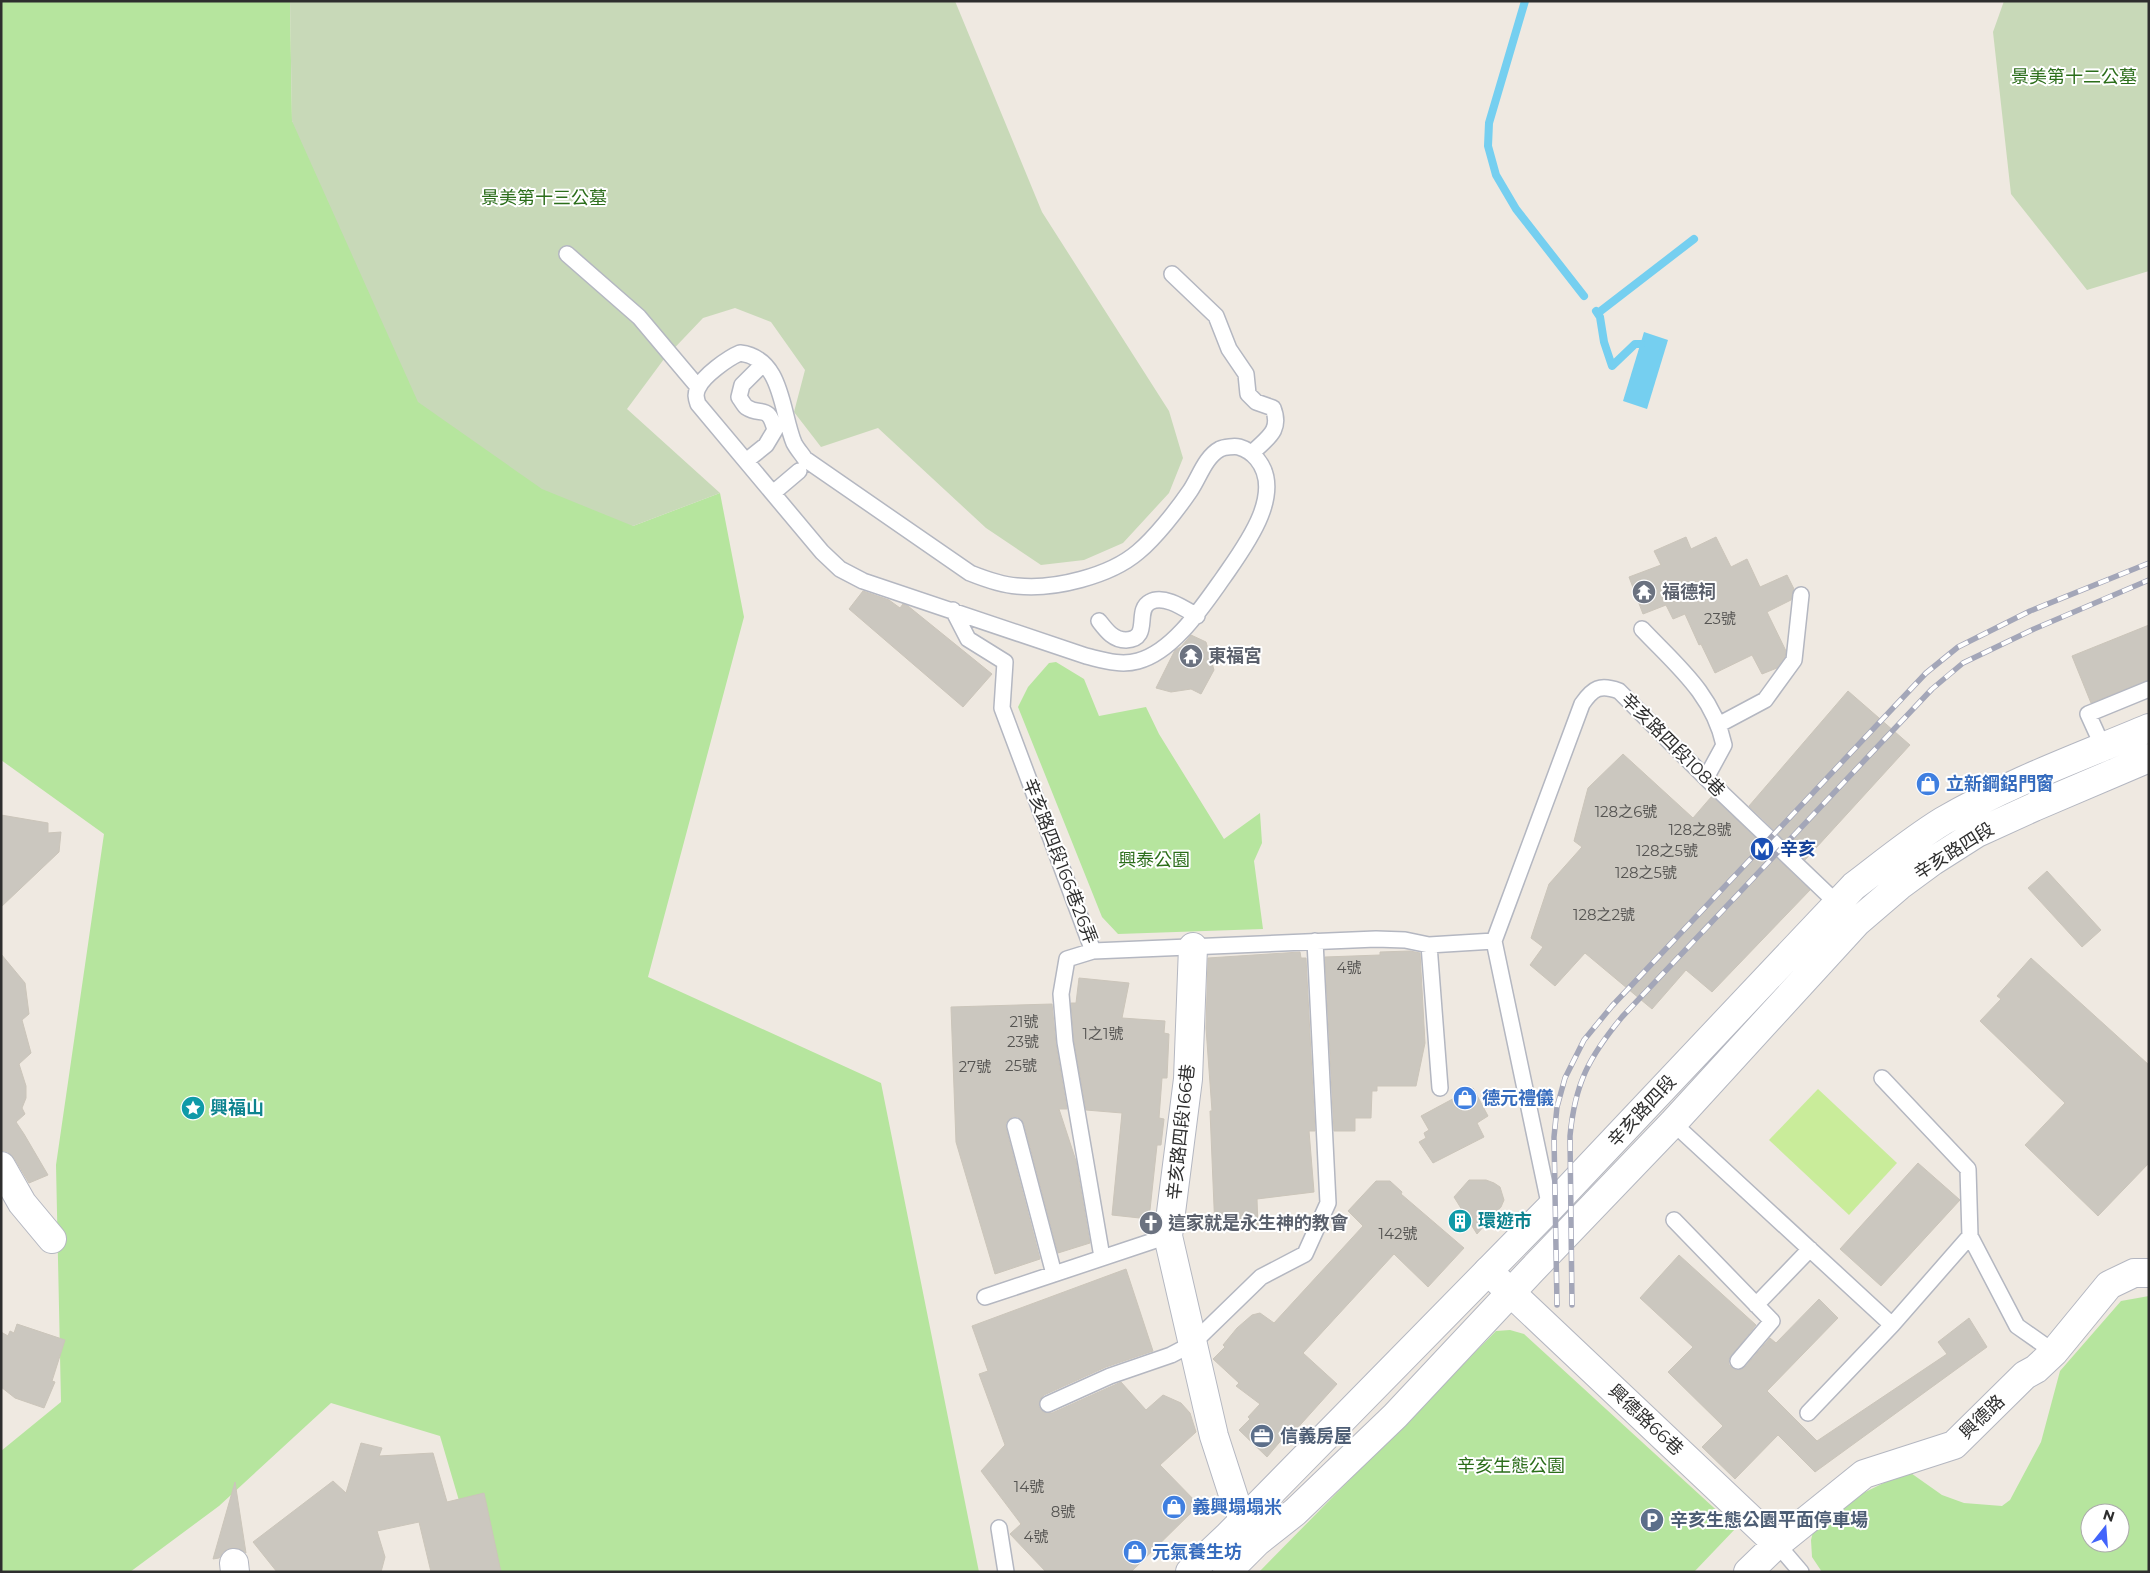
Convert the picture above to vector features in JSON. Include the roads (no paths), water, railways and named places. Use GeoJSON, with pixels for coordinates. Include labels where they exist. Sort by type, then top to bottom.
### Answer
{"type":"FeatureCollection","features":[{"type":"Feature","properties":{"kind":"main road","name":"辛亥路四段"},"geometry":{"type":"LineString","coordinates":[[1190,1572],[1550,1208],[1854,886],[1896,853],[1943,821],[1994,794],[2149,728]]}},
{"type":"Feature","properties":{"kind":"main road","name":"辛亥路四段"},"geometry":{"type":"LineString","coordinates":[[1227,1572],[1257,1542],[1295,1512],[1395,1416],[1673,1123],[1857,922],[1926,866],[1977,834],[2034,807],[2149,758]]}},
{"type":"Feature","properties":{"kind":"main road","name":"辛亥路四段166巷"},"geometry":{"type":"LineString","coordinates":[[1194,947],[1188,1079],[1168,1236],[1214,1436],[1236,1504],[1257,1542]]}},
{"type":"Feature","properties":{"kind":"main road"},"geometry":{"type":"LineString","coordinates":[[1,1166],[22,1203],[52,1240]]}},
{"type":"Feature","properties":{"kind":"main road","name":"興德路66巷"},"geometry":{"type":"LineString","coordinates":[[1488,1271],[1778,1544]]}},
{"type":"Feature","properties":{"kind":"main road","name":"興德路"},"geometry":{"type":"LineString","coordinates":[[1748,1572],[1778,1544],[1864,1474],[1954,1445],[2025,1375],[2036,1370],[2054,1352],[2110,1285],[2134,1273],[2149,1273]]}},
{"type":"Feature","properties":{"kind":"lane"},"geometry":{"type":"LineString","coordinates":[[567,254],[639,317],[698,387]]}},
{"type":"Feature","properties":{"kind":"lane"},"geometry":{"type":"LineString","coordinates":[[1172,274],[1216,316],[1229,350],[1246,374],[1248,394],[1256,402],[1273,408],[1278,419],[1275,430],[1252,453]]}},
{"type":"Feature","properties":{"kind":"lane"},"geometry":{"type":"LineString","coordinates":[[740,353],[753,354],[763,364],[780,388],[795,443],[805,459],[970,573],[995,582],[1031,587],[1077,580],[1109,571],[1139,552],[1190,490],[1208,460],[1221,448],[1238,446],[1252,453],[1262,465],[1266,480],[1264,502],[1252,537],[1197,616],[1164,648],[1139,661],[1120,664],[1086,656],[863,581],[840,569],[822,552],[698,404],[696,395],[698,387],[728,358],[740,353]]}},
{"type":"Feature","properties":{"kind":"lane"},"geometry":{"type":"LineString","coordinates":[[746,461],[766,445],[775,430],[772,417],[763,411],[747,407],[739,397],[742,385],[763,364]]}},
{"type":"Feature","properties":{"kind":"lane"},"geometry":{"type":"LineString","coordinates":[[773,493],[799,471]]}},
{"type":"Feature","properties":{"kind":"lane"},"geometry":{"type":"LineString","coordinates":[[1720,724],[1765,700],[1794,660],[1801,595]]}},
{"type":"Feature","properties":{"kind":"lane"},"geometry":{"type":"LineString","coordinates":[[1099,621],[1114,637],[1124,640],[1134,639],[1140,633],[1143,612],[1146,605],[1151,601],[1171,602],[1197,616]]}},
{"type":"Feature","properties":{"kind":"lane","name":"辛亥路四段166巷26弄"},"geometry":{"type":"LineString","coordinates":[[953,610],[968,639],[1005,662],[1002,708],[1093,951],[1376,939],[1405,940],[1429,945],[1494,941]]}},
{"type":"Feature","properties":{"kind":"lane"},"geometry":{"type":"LineString","coordinates":[[1642,629],[1695,685],[1720,724],[1724,745],[1706,778]]}},
{"type":"Feature","properties":{"kind":"lane","name":"辛亥路四段108巷"},"geometry":{"type":"LineString","coordinates":[[1494,941],[1582,704],[1591,691],[1607,686],[1619,691],[1706,778],[1857,922]]}},
{"type":"Feature","properties":{"kind":"lane"},"geometry":{"type":"LineString","coordinates":[[2103,747],[2088,714],[2149,689]]}},
{"type":"Feature","properties":{"kind":"lane"},"geometry":{"type":"LineString","coordinates":[[1048,1404],[1110,1376],[1171,1355],[1192,1344],[1261,1277],[1305,1254],[1328,1203],[1315,941]]}},
{"type":"Feature","properties":{"kind":"lane"},"geometry":{"type":"LineString","coordinates":[[1494,941],[1550,1208]]}},
{"type":"Feature","properties":{"kind":"lane"},"geometry":{"type":"LineString","coordinates":[[1429,945],[1440,1088]]}},
{"type":"Feature","properties":{"kind":"lane"},"geometry":{"type":"LineString","coordinates":[[1093,951],[1067,959],[1061,994],[1065,1042],[1102,1257]]}},
{"type":"Feature","properties":{"kind":"lane"},"geometry":{"type":"LineString","coordinates":[[1882,1078],[1968,1169],[1970,1236],[2017,1326],[2054,1352]]}},
{"type":"Feature","properties":{"kind":"lane"},"geometry":{"type":"LineString","coordinates":[[1673,1123],[1892,1325]]}},
{"type":"Feature","properties":{"kind":"lane"},"geometry":{"type":"LineString","coordinates":[[1015,1126],[1054,1274]]}},
{"type":"Feature","properties":{"kind":"lane"},"geometry":{"type":"LineString","coordinates":[[1674,1220],[1772,1321],[1738,1361]]}},
{"type":"Feature","properties":{"kind":"lane"},"geometry":{"type":"LineString","coordinates":[[985,1297],[1168,1236]]}},
{"type":"Feature","properties":{"kind":"lane"},"geometry":{"type":"LineString","coordinates":[[1808,1413],[1892,1325],[1970,1236]]}},
{"type":"Feature","properties":{"kind":"lane"},"geometry":{"type":"LineString","coordinates":[[1756,1305],[1810,1250]]}},
{"type":"Feature","properties":{"kind":"lane"},"geometry":{"type":"LineString","coordinates":[[999,1528],[1006,1572]]}},
{"type":"Feature","properties":{"kind":"lane","name":"興德路66巷"},"geometry":{"type":"LineString","coordinates":[[1778,1544],[1801,1572]]}},
{"type":"Feature","properties":{"kind":"water"},"geometry":{"type":"Polygon","coordinates":[[[1644,332],[1668,340],[1647,409],[1623,401],[1644,332]]]}},
{"type":"Feature","properties":{"kind":"waterway"},"geometry":{"type":"LineString","coordinates":[[1525,1],[1489,123],[1488,146],[1496,175],[1516,209],[1584,296]]}},
{"type":"Feature","properties":{"kind":"waterway"},"geometry":{"type":"LineString","coordinates":[[1598,313],[1694,239]]}},
{"type":"Feature","properties":{"kind":"waterway"},"geometry":{"type":"LineString","coordinates":[[1596,311],[1600,317],[1604,342],[1612,366],[1635,344],[1641,344]]}},
{"type":"Feature","properties":{"kind":"railway"},"geometry":{"type":"LineString","coordinates":[[1557,1305],[1554,1137],[1557,1107],[1565,1078],[1584,1040],[1612,1006],[1926,673],[1958,647],[2030,611],[2149,563]]}},
{"type":"Feature","properties":{"kind":"railway"},"geometry":{"type":"LineString","coordinates":[[1572,1305],[1570,1136],[1572,1117],[1580,1086],[1592,1058],[1610,1031],[1932,689],[1963,663],[2034,629],[2149,580]]}},
{"type":"Feature","properties":{"kind":"place","name":"福德祠"},"geometry":{"type":"Point","coordinates":[1644,592]}},
{"type":"Feature","properties":{"kind":"place","name":"東福宮"},"geometry":{"type":"Point","coordinates":[1191,656]}},
{"type":"Feature","properties":{"kind":"place","name":"立新鋼鋁門窗"},"geometry":{"type":"Point","coordinates":[1928,784]}},
{"type":"Feature","properties":{"kind":"place","name":"辛亥"},"geometry":{"type":"Point","coordinates":[1762,849]}},
{"type":"Feature","properties":{"kind":"place","name":"德元禮儀"},"geometry":{"type":"Point","coordinates":[1465,1098]}},
{"type":"Feature","properties":{"kind":"place","name":"興福山"},"geometry":{"type":"Point","coordinates":[193,1108]}},
{"type":"Feature","properties":{"kind":"place","name":"環遊市"},"geometry":{"type":"Point","coordinates":[1460,1221]}},
{"type":"Feature","properties":{"kind":"place","name":"這家就是永生神的教會"},"geometry":{"type":"Point","coordinates":[1151,1223]}},
{"type":"Feature","properties":{"kind":"place","name":"信義房屋"},"geometry":{"type":"Point","coordinates":[1262,1436]}},
{"type":"Feature","properties":{"kind":"place","name":"義興塌塌米"},"geometry":{"type":"Point","coordinates":[1174,1507]}},
{"type":"Feature","properties":{"kind":"place","name":"辛亥生態公園平面停車場"},"geometry":{"type":"Point","coordinates":[1652,1520]}},
{"type":"Feature","properties":{"kind":"place","name":"元氣養生坊"},"geometry":{"type":"Point","coordinates":[1135,1552]}},
{"type":"Feature","properties":{"kind":"park label","name":"景美第十二公墓"},"geometry":{"type":"Point","coordinates":[2074,77]}},
{"type":"Feature","properties":{"kind":"park label","name":"景美第十三公墓"},"geometry":{"type":"Point","coordinates":[544,198]}},
{"type":"Feature","properties":{"kind":"park label","name":"興泰公園"},"geometry":{"type":"Point","coordinates":[1154,860]}},
{"type":"Feature","properties":{"kind":"park label","name":"辛亥生態公園"},"geometry":{"type":"Point","coordinates":[1511,1466]}}]}
